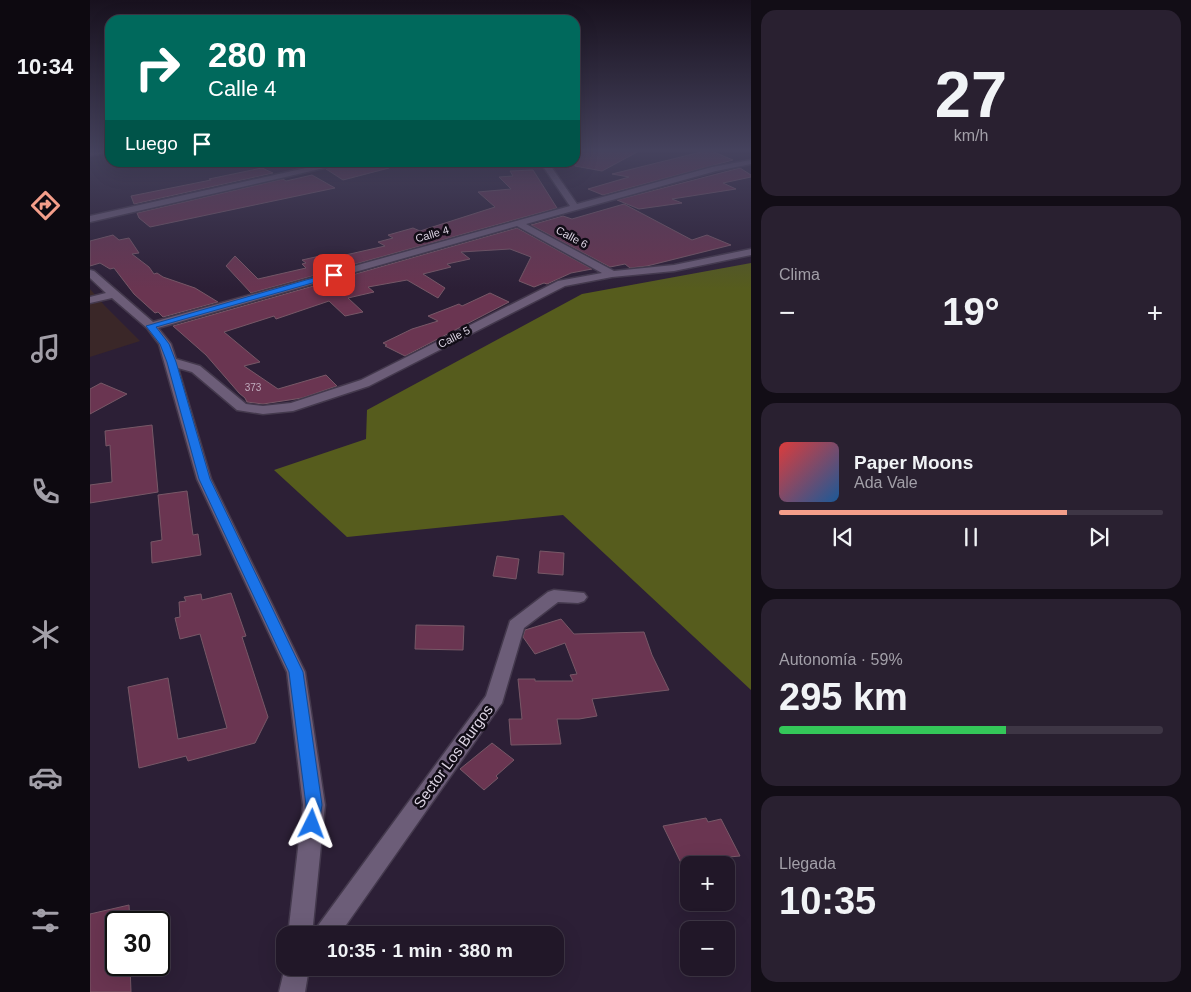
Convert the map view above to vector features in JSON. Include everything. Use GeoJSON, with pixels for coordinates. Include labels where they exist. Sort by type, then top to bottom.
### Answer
{"type":"FeatureCollection","features":[{"type":"Feature","properties":{"kind":"street"},"geometry":{"type":"LineString","coordinates":[[90,219],[192,196]]}},
{"type":"Feature","properties":{"kind":"street"},"geometry":{"type":"LineString","coordinates":[[568,196],[575,207]]}},
{"type":"Feature","properties":{"kind":"street","name":"Calle 4"},"geometry":{"type":"LineString","coordinates":[[151,326],[614,196]]}},
{"type":"Feature","properties":{"kind":"street","name":"Calle 6"},"geometry":{"type":"LineString","coordinates":[[518,223],[572,250],[612,274]]}},
{"type":"Feature","properties":{"kind":"street","name":"Calle 5"},"geometry":{"type":"LineString","coordinates":[[171,362],[196,369],[242,407],[263,410],[293,407],[365,383],[562,283],[612,274],[674,268],[751,252]]}},
{"type":"Feature","properties":{"kind":"street"},"geometry":{"type":"LineString","coordinates":[[90,273],[151,326],[165,344],[204,479],[296,672],[314,805],[301,926]]}},
{"type":"Feature","properties":{"kind":"street"},"geometry":{"type":"LineString","coordinates":[[90,291],[110,290]]}},
{"type":"Feature","properties":{"kind":"street"},"geometry":{"type":"LineString","coordinates":[[90,300],[110,290]]}},
{"type":"Feature","properties":{"kind":"street","name":"Sector Los Burgos"},"geometry":{"type":"LineString","coordinates":[[331,926],[495,698],[516,625],[554,596],[578,597]]}},
{"type":"Feature","properties":{"kind":"shaded area"},"geometry":{"type":"Polygon","coordinates":[[[90,289],[105,306],[140,341],[90,357],[90,289]]]}},
{"type":"Feature","properties":{"kind":"green space"},"geometry":{"type":"Polygon","coordinates":[[[751,263],[751,690],[563,515],[347,537],[274,470],[366,439],[367,410],[582,294],[751,263]]]}},
{"type":"Feature","properties":{"kind":"building"},"geometry":{"type":"Polygon","coordinates":[[[131,196],[169,196],[134,204],[131,196]]]}},
{"type":"Feature","properties":{"kind":"building"},"geometry":{"type":"Polygon","coordinates":[[[209,196],[296,196],[150,227],[139,218],[137,213],[209,196]]]}},
{"type":"Feature","properties":{"kind":"building"},"geometry":{"type":"Polygon","coordinates":[[[483,196],[550,196],[557,208],[251,293],[226,266],[235,256],[258,279],[306,268],[302,264],[306,263],[302,260],[320,256],[325,260],[385,246],[378,242],[393,238],[388,235],[413,228],[420,231],[495,207],[483,196]]]}},
{"type":"Feature","properties":{"kind":"building"},"geometry":{"type":"Polygon","coordinates":[[[631,196],[689,196],[672,199],[682,203],[639,209],[617,200],[631,196]]]}},
{"type":"Feature","properties":{"kind":"building"},"geometry":{"type":"Polygon","coordinates":[[[624,204],[692,240],[707,235],[731,245],[647,266],[630,268],[625,264],[610,267],[531,225],[563,216],[572,219],[624,204]]]}},
{"type":"Feature","properties":{"kind":"building"},"geometry":{"type":"Polygon","coordinates":[[[517,228],[592,269],[571,273],[547,284],[544,283],[534,287],[519,281],[531,257],[510,249],[461,252],[470,259],[447,264],[451,267],[423,274],[445,288],[438,298],[407,280],[368,287],[374,292],[348,298],[363,312],[345,316],[329,301],[276,319],[274,316],[224,332],[260,362],[244,366],[278,389],[326,375],[337,386],[302,398],[263,404],[247,402],[206,355],[173,326],[517,228]]]}},
{"type":"Feature","properties":{"kind":"building"},"geometry":{"type":"Polygon","coordinates":[[[113,235],[119,240],[129,238],[139,253],[132,254],[149,267],[154,274],[157,273],[163,277],[195,288],[218,302],[163,317],[158,312],[155,313],[134,294],[114,268],[110,269],[100,263],[90,266],[90,241],[113,235]]]}},
{"type":"Feature","properties":{"kind":"building"},"geometry":{"type":"Polygon","coordinates":[[[490,293],[509,302],[405,356],[385,346],[387,345],[383,343],[412,329],[438,321],[428,316],[459,304],[462,306],[490,293]]]}},
{"type":"Feature","properties":{"kind":"building"},"geometry":{"type":"Polygon","coordinates":[[[101,383],[127,394],[90,414],[90,389],[101,383]]]}},
{"type":"Feature","properties":{"kind":"building"},"geometry":{"type":"Polygon","coordinates":[[[152,425],[158,492],[90,503],[90,485],[112,482],[110,445],[106,446],[105,431],[152,425]]]}},
{"type":"Feature","properties":{"kind":"building"},"geometry":{"type":"Polygon","coordinates":[[[187,491],[193,535],[198,534],[201,555],[152,563],[151,542],[162,540],[158,495],[187,491]]]}},
{"type":"Feature","properties":{"kind":"building"},"geometry":{"type":"Polygon","coordinates":[[[540,551],[564,553],[563,575],[538,573],[540,551]]]}},
{"type":"Feature","properties":{"kind":"building"},"geometry":{"type":"Polygon","coordinates":[[[497,556],[519,559],[516,579],[493,576],[497,556]]]}},
{"type":"Feature","properties":{"kind":"building"},"geometry":{"type":"Polygon","coordinates":[[[231,593],[246,636],[242,637],[268,717],[255,743],[188,761],[186,756],[139,768],[128,687],[168,678],[178,739],[227,728],[200,634],[180,639],[175,618],[180,617],[179,602],[186,601],[184,597],[201,594],[202,600],[231,593]]]}},
{"type":"Feature","properties":{"kind":"building"},"geometry":{"type":"Polygon","coordinates":[[[561,619],[574,634],[644,632],[652,655],[669,690],[592,699],[597,716],[579,719],[557,719],[561,744],[511,745],[509,719],[522,719],[518,679],[573,681],[570,675],[577,674],[565,643],[535,654],[523,637],[525,630],[561,619]]]}},
{"type":"Feature","properties":{"kind":"building"},"geometry":{"type":"Polygon","coordinates":[[[416,625],[464,626],[463,650],[415,649],[416,625]]]}},
{"type":"Feature","properties":{"kind":"building"},"geometry":{"type":"Polygon","coordinates":[[[492,743],[514,760],[484,790],[460,769],[492,743]]]}},
{"type":"Feature","properties":{"kind":"building"},"geometry":{"type":"Polygon","coordinates":[[[706,818],[708,822],[721,819],[740,856],[680,856],[680,861],[663,826],[706,818]]]}},
{"type":"Feature","properties":{"kind":"building"},"geometry":{"type":"Polygon","coordinates":[[[129,905],[129,911],[105,911],[105,976],[130,976],[131,992],[90,992],[90,914],[129,905]]]}},
{"type":"Feature","properties":{"kind":"route"},"geometry":{"type":"LineString","coordinates":[[312,824],[314,805],[296,672],[204,479],[165,344],[151,326],[334,275]]}}]}
